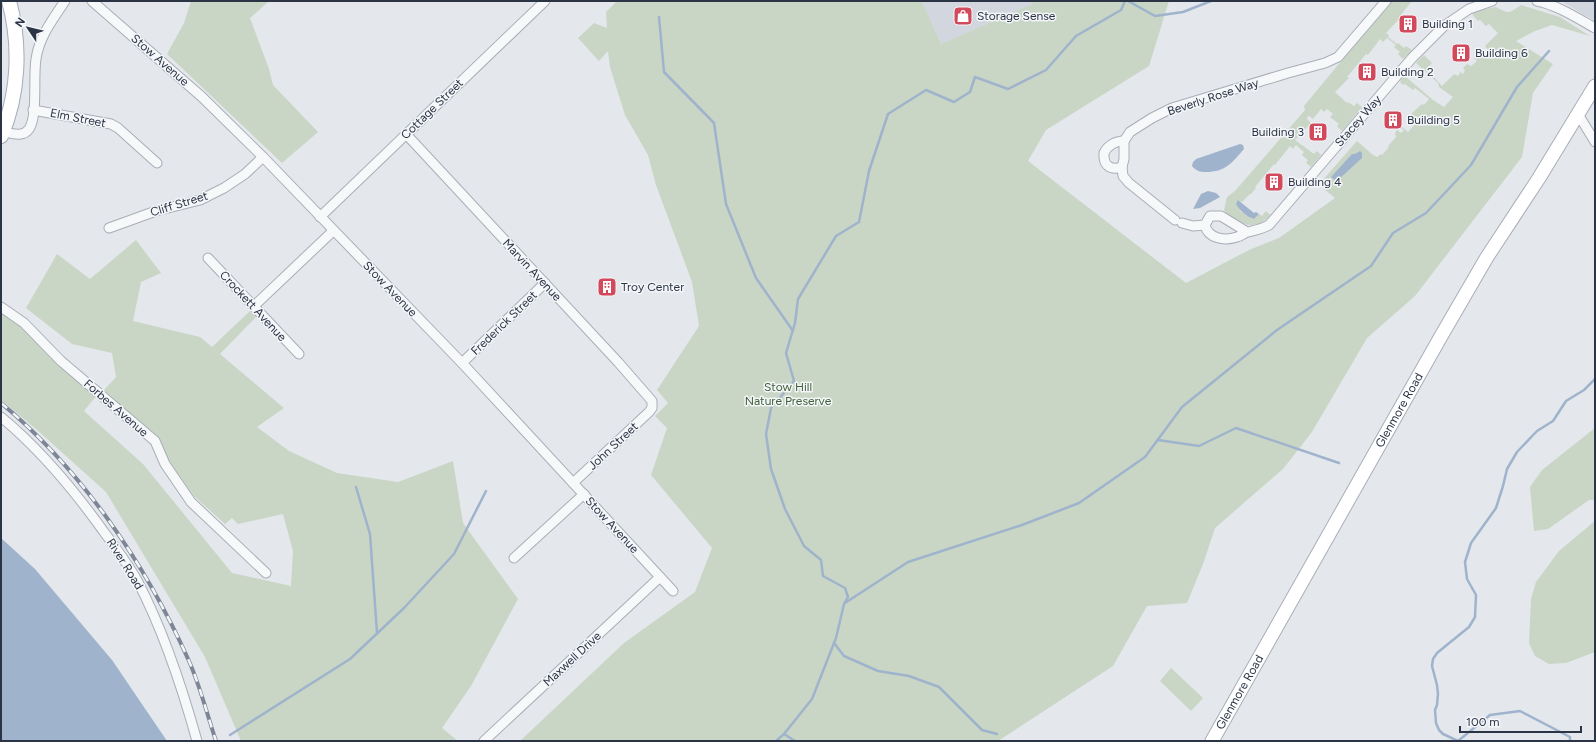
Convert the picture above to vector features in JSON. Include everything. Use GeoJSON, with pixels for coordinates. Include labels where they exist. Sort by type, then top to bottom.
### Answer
{"type":"FeatureCollection","features":[{"type":"Feature","properties":{"kind":"main road"},"geometry":{"type":"LineString","coordinates":[[2,134],[12,98],[16,64],[15,28],[9,1]]}},
{"type":"Feature","properties":{"kind":"street"},"geometry":{"type":"LineString","coordinates":[[2,134],[26,133],[29,128],[33,110],[38,49],[47,27],[65,1]]}},
{"type":"Feature","properties":{"kind":"street","name":"Cottage Street"},"geometry":{"type":"LineString","coordinates":[[320,217],[545,1]]}},
{"type":"Feature","properties":{"kind":"street","name":"Beverly Rose Way"},"geometry":{"type":"LineString","coordinates":[[1124,141],[1130,132],[1152,118],[1172,108],[1325,63],[1338,57],[1386,1]]}},
{"type":"Feature","properties":{"kind":"street","name":"Stacey Way"},"geometry":{"type":"LineString","coordinates":[[1205,225],[1209,234],[1220,238],[1236,237],[1269,225],[1412,58],[1444,26],[1469,9],[1492,1]]}},
{"type":"Feature","properties":{"kind":"street"},"geometry":{"type":"LineString","coordinates":[[1537,1],[1566,12],[1595,28]]}},
{"type":"Feature","properties":{"kind":"street","name":"Stow Avenue"},"geometry":{"type":"LineString","coordinates":[[96,2],[202,97],[263,157],[462,363],[673,591]]}},
{"type":"Feature","properties":{"kind":"street","name":"Glenmore Road"},"geometry":{"type":"LineString","coordinates":[[1212,741],[1487,257],[1539,178],[1595,86]]}},
{"type":"Feature","properties":{"kind":"street","name":"Elm Street"},"geometry":{"type":"LineString","coordinates":[[33,110],[111,124],[118,128],[157,163]]}},
{"type":"Feature","properties":{"kind":"street"},"geometry":{"type":"LineString","coordinates":[[1578,114],[1595,142]]}},
{"type":"Feature","properties":{"kind":"street","name":"Marvin Avenue"},"geometry":{"type":"LineString","coordinates":[[406,134],[650,397],[652,401],[652,408]]}},
{"type":"Feature","properties":{"kind":"street"},"geometry":{"type":"LineString","coordinates":[[1122,166],[1114,169],[1110,168],[1106,164],[1103,157],[1106,149],[1117,142],[1124,141],[1124,159],[1122,166],[1123,176],[1129,183],[1178,221],[1194,226],[1205,225],[1210,216],[1221,216],[1247,232]]}},
{"type":"Feature","properties":{"kind":"street","name":"Cliff Street"},"geometry":{"type":"LineString","coordinates":[[109,228],[156,211],[200,200],[224,188],[245,174],[263,157]]}},
{"type":"Feature","properties":{"kind":"street"},"geometry":{"type":"LineString","coordinates":[[254,306],[333,231]]}},
{"type":"Feature","properties":{"kind":"street","name":"Crockett Avenue"},"geometry":{"type":"LineString","coordinates":[[208,258],[299,354]]}},
{"type":"Feature","properties":{"kind":"street","name":"Frederick Street"},"geometry":{"type":"LineString","coordinates":[[462,363],[545,283]]}},
{"type":"Feature","properties":{"kind":"street","name":"Forbes Avenue"},"geometry":{"type":"LineString","coordinates":[[1,307],[24,323],[61,361],[154,441],[165,464],[191,502],[266,574]]}},
{"type":"Feature","properties":{"kind":"street","name":"John Street"},"geometry":{"type":"LineString","coordinates":[[573,483],[652,408]]}},
{"type":"Feature","properties":{"kind":"street","name":"River Road"},"geometry":{"type":"LineString","coordinates":[[1,417],[27,441],[75,492],[126,562],[148,603],[167,648],[197,741]]}},
{"type":"Feature","properties":{"kind":"street"},"geometry":{"type":"LineString","coordinates":[[514,558],[584,494]]}},
{"type":"Feature","properties":{"kind":"street","name":"Maxwell Drive"},"geometry":{"type":"LineString","coordinates":[[484,741],[660,577]]}},
{"type":"Feature","properties":{"kind":"shaded area"},"geometry":{"type":"Polygon","coordinates":[[[922,1],[1033,1],[1032,4],[941,44],[922,1]]]}},
{"type":"Feature","properties":{"kind":"shaded area"},"geometry":{"type":"Polygon","coordinates":[[[1561,1],[1595,1],[1595,21],[1593,20],[1561,1]]]}},
{"type":"Feature","properties":{"kind":"green space"},"geometry":{"type":"Polygon","coordinates":[[[191,1],[269,1],[250,18],[269,69],[273,85],[318,132],[282,163],[167,54],[184,23],[191,1]]]}},
{"type":"Feature","properties":{"kind":"green space","name":"Stow Hill Nature Preserve"},"geometry":{"type":"Polygon","coordinates":[[[617,1],[922,1],[941,44],[1032,4],[1033,1],[1169,1],[1149,66],[1046,130],[1028,161],[1186,283],[1249,250],[1279,238],[1335,198],[1323,188],[1322,181],[1357,141],[1377,157],[1381,154],[1382,155],[1389,147],[1388,146],[1396,137],[1395,133],[1397,130],[1401,133],[1404,130],[1400,127],[1401,126],[1408,132],[1418,121],[1411,114],[1422,104],[1424,105],[1429,99],[1415,88],[1413,90],[1405,84],[1403,85],[1400,82],[1402,78],[1406,77],[1433,100],[1444,107],[1453,97],[1439,87],[1438,83],[1416,63],[1424,55],[1432,63],[1428,67],[1433,72],[1431,74],[1442,86],[1454,74],[1458,76],[1460,73],[1459,71],[1463,74],[1465,70],[1463,68],[1467,64],[1471,66],[1477,61],[1474,58],[1477,54],[1481,56],[1483,53],[1481,49],[1485,53],[1488,50],[1485,46],[1498,33],[1489,24],[1486,26],[1480,20],[1478,21],[1472,14],[1480,10],[1496,7],[1509,12],[1521,5],[1560,17],[1590,36],[1552,25],[1535,31],[1516,41],[1553,64],[1533,93],[1522,157],[1415,296],[1367,338],[1312,432],[1283,469],[1215,528],[1203,564],[1187,603],[1147,606],[1113,666],[998,741],[520,741],[624,643],[695,592],[712,548],[651,475],[667,428],[655,416],[668,403],[657,390],[699,326],[692,282],[656,185],[648,155],[625,115],[610,67],[608,51],[599,61],[578,38],[594,23],[607,28],[606,12],[617,1]]]}},
{"type":"Feature","properties":{"kind":"green space"},"geometry":{"type":"Polygon","coordinates":[[[1391,1],[1412,1],[1400,16],[1401,17],[1386,33],[1389,35],[1388,37],[1397,44],[1398,43],[1404,48],[1406,46],[1412,50],[1403,59],[1398,54],[1400,52],[1394,47],[1396,45],[1387,38],[1383,42],[1380,39],[1368,55],[1366,54],[1347,77],[1349,78],[1335,92],[1347,103],[1348,102],[1354,106],[1357,103],[1362,107],[1342,131],[1337,126],[1339,124],[1330,117],[1333,114],[1327,109],[1324,112],[1321,109],[1313,119],[1308,116],[1307,119],[1311,123],[1295,140],[1314,154],[1317,151],[1321,155],[1311,167],[1306,163],[1308,160],[1302,155],[1304,152],[1296,145],[1293,149],[1290,146],[1255,187],[1256,188],[1251,194],[1242,202],[1238,200],[1240,211],[1254,219],[1259,214],[1262,216],[1266,211],[1270,215],[1259,224],[1253,225],[1240,223],[1234,220],[1224,210],[1227,197],[1235,191],[1305,110],[1304,106],[1391,1]]]}},
{"type":"Feature","properties":{"kind":"green space"},"geometry":{"type":"Polygon","coordinates":[[[136,240],[161,273],[141,282],[133,321],[200,337],[212,347],[250,311],[256,317],[220,354],[284,408],[257,427],[289,451],[337,473],[398,482],[453,461],[463,523],[518,599],[471,686],[442,728],[458,741],[241,741],[205,657],[106,492],[36,429],[1,400],[1,310],[18,322],[97,395],[84,411],[143,464],[232,573],[291,586],[293,551],[283,514],[238,524],[232,518],[225,524],[194,496],[172,466],[156,439],[104,390],[116,377],[112,353],[72,344],[26,308],[57,254],[90,279],[136,240]]]}},
{"type":"Feature","properties":{"kind":"green space"},"geometry":{"type":"Polygon","coordinates":[[[1595,428],[1595,500],[1589,500],[1548,529],[1534,531],[1530,487],[1542,470],[1595,428]]]}},
{"type":"Feature","properties":{"kind":"green space"},"geometry":{"type":"Polygon","coordinates":[[[1595,521],[1595,652],[1566,663],[1549,664],[1535,656],[1529,643],[1531,599],[1536,582],[1559,551],[1595,521]]]}},
{"type":"Feature","properties":{"kind":"green space"},"geometry":{"type":"Polygon","coordinates":[[[1171,668],[1203,698],[1191,711],[1160,681],[1171,668]]]}},
{"type":"Feature","properties":{"kind":"water"},"geometry":{"type":"Polygon","coordinates":[[[1240,144],[1243,145],[1244,149],[1228,166],[1213,172],[1204,172],[1197,170],[1192,166],[1196,159],[1240,144]]]}},
{"type":"Feature","properties":{"kind":"water"},"geometry":{"type":"Polygon","coordinates":[[[1360,151],[1362,153],[1362,158],[1339,179],[1335,180],[1331,177],[1352,154],[1360,151]]]}},
{"type":"Feature","properties":{"kind":"water"},"geometry":{"type":"Polygon","coordinates":[[[1208,191],[1216,193],[1220,197],[1200,208],[1193,209],[1201,194],[1208,191]]]}},
{"type":"Feature","properties":{"kind":"water"},"geometry":{"type":"Polygon","coordinates":[[[1238,200],[1254,213],[1256,212],[1259,214],[1254,219],[1246,215],[1236,204],[1238,200]]]}},
{"type":"Feature","properties":{"kind":"water"},"geometry":{"type":"Polygon","coordinates":[[[1,538],[35,569],[112,660],[167,741],[1,741],[1,538]]]}},
{"type":"Feature","properties":{"kind":"waterway"},"geometry":{"type":"LineString","coordinates":[[776,741],[784,734],[812,699],[836,638],[844,604],[848,597],[845,588],[823,576],[821,560],[804,546],[785,509],[771,469],[766,434],[771,408],[794,381],[786,353],[795,323],[798,299],[836,236],[859,222],[869,171],[888,114],[926,90],[954,102],[970,92],[975,77],[1008,89],[1046,70],[1076,36],[1121,10],[1125,1]]}},
{"type":"Feature","properties":{"kind":"waterway"},"geometry":{"type":"LineString","coordinates":[[1128,1],[1155,16],[1183,12],[1211,1]]}},
{"type":"Feature","properties":{"kind":"waterway"},"geometry":{"type":"LineString","coordinates":[[659,17],[664,72],[714,123],[726,204],[756,278],[793,331]]}},
{"type":"Feature","properties":{"kind":"waterway"},"geometry":{"type":"LineString","coordinates":[[845,603],[908,562],[1022,525],[1079,503],[1145,457],[1182,407],[1277,330],[1371,266],[1393,233],[1426,213],[1471,165],[1517,87],[1549,51]]}},
{"type":"Feature","properties":{"kind":"waterway"},"geometry":{"type":"LineString","coordinates":[[1570,741],[1570,737],[1520,711],[1490,715],[1458,741],[1443,734],[1439,730],[1436,723],[1435,710],[1438,694],[1432,666],[1433,659],[1437,653],[1469,627],[1475,617],[1476,595],[1467,579],[1465,562],[1471,543],[1496,508],[1507,469],[1517,452],[1537,431],[1553,421],[1566,401],[1584,390],[1595,379]]}},
{"type":"Feature","properties":{"kind":"waterway"},"geometry":{"type":"LineString","coordinates":[[1158,440],[1199,446],[1236,428],[1339,463]]}},
{"type":"Feature","properties":{"kind":"waterway"},"geometry":{"type":"LineString","coordinates":[[356,487],[370,534],[377,633]]}},
{"type":"Feature","properties":{"kind":"waterway"},"geometry":{"type":"LineString","coordinates":[[230,735],[350,659],[404,608],[454,554],[486,491]]}},
{"type":"Feature","properties":{"kind":"waterway"},"geometry":{"type":"LineString","coordinates":[[834,643],[844,656],[878,671],[909,676],[939,687],[982,730],[997,734]]}},
{"type":"Feature","properties":{"kind":"waterway"},"geometry":{"type":"LineString","coordinates":[[784,734],[795,741]]}},
{"type":"Feature","properties":{"kind":"railway"},"geometry":{"type":"LineString","coordinates":[[1,403],[31,429],[85,489],[132,555],[172,625],[189,661],[216,741]]}},
{"type":"Feature","properties":{"kind":"place","name":"Storage Sense"},"geometry":{"type":"Point","coordinates":[963,16]}},
{"type":"Feature","properties":{"kind":"place","name":"Building 1"},"geometry":{"type":"Point","coordinates":[1408,24]}},
{"type":"Feature","properties":{"kind":"place","name":"Building 6"},"geometry":{"type":"Point","coordinates":[1461,53]}},
{"type":"Feature","properties":{"kind":"place","name":"Building 2"},"geometry":{"type":"Point","coordinates":[1367,72]}},
{"type":"Feature","properties":{"kind":"place","name":"Building 5"},"geometry":{"type":"Point","coordinates":[1393,120]}},
{"type":"Feature","properties":{"kind":"place","name":"Building 3"},"geometry":{"type":"Point","coordinates":[1318,132]}},
{"type":"Feature","properties":{"kind":"place","name":"Building 4"},"geometry":{"type":"Point","coordinates":[1274,182]}},
{"type":"Feature","properties":{"kind":"place","name":"Troy Center"},"geometry":{"type":"Point","coordinates":[607,287]}}]}
